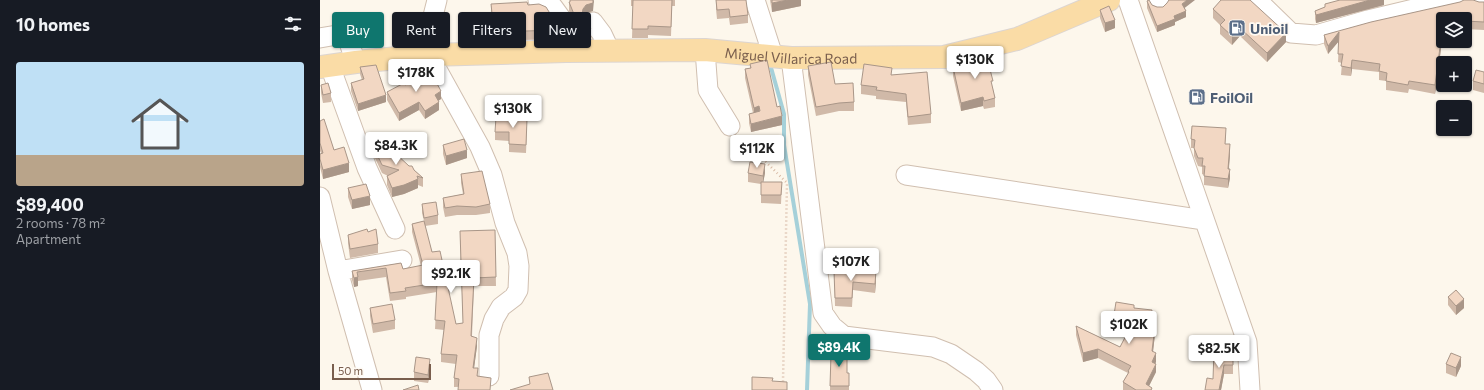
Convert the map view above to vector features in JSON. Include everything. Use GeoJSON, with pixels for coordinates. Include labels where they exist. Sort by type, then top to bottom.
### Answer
{"type":"FeatureCollection","features":[{"type":"Feature","properties":{"kind":"main road","name":"Miguel Villarica Road"},"geometry":{"type":"LineString","coordinates":[[591,44],[610,51],[705,50],[782,57],[944,57],[1017,39],[1109,0]]}},
{"type":"Feature","properties":{"kind":"main road","name":"Miguel Villarica Road"},"geometry":{"type":"LineString","coordinates":[[325,67],[356,62],[429,55],[534,40]]}},
{"type":"Feature","properties":{"kind":"street"},"geometry":{"type":"LineString","coordinates":[[437,0],[431,24],[429,55],[480,146],[492,175],[505,223],[517,253],[519,266],[518,290],[514,297],[501,307],[494,319],[489,335],[489,376]]}},
{"type":"Feature","properties":{"kind":"street"},"geometry":{"type":"LineString","coordinates":[[538,0],[553,7],[557,12]]}},
{"type":"Feature","properties":{"kind":"street"},"geometry":{"type":"LineString","coordinates":[[755,0],[782,57],[823,313],[832,326],[844,336],[933,347],[951,354],[976,371],[986,380],[993,390]]}},
{"type":"Feature","properties":{"kind":"street"},"geometry":{"type":"LineString","coordinates":[[1128,0],[1144,23],[1204,220],[1247,342],[1250,390]]}},
{"type":"Feature","properties":{"kind":"street"},"geometry":{"type":"LineString","coordinates":[[1256,0],[1291,33],[1316,35],[1368,20],[1458,0]]}},
{"type":"Feature","properties":{"kind":"street"},"geometry":{"type":"LineString","coordinates":[[1479,0],[1484,0]]}},
{"type":"Feature","properties":{"kind":"street"},"geometry":{"type":"LineString","coordinates":[[593,22],[602,34],[610,51]]}},
{"type":"Feature","properties":{"kind":"street"},"geometry":{"type":"LineString","coordinates":[[320,38],[337,35],[348,40],[356,62]]}},
{"type":"Feature","properties":{"kind":"street"},"geometry":{"type":"LineString","coordinates":[[705,50],[708,90],[730,126]]}},
{"type":"Feature","properties":{"kind":"street"},"geometry":{"type":"LineString","coordinates":[[325,67],[395,229]]}},
{"type":"Feature","properties":{"kind":"street"},"geometry":{"type":"LineString","coordinates":[[906,175],[1204,220]]}},
{"type":"Feature","properties":{"kind":"street"},"geometry":{"type":"LineString","coordinates":[[320,197],[338,270],[372,390]]}},
{"type":"Feature","properties":{"kind":"street"},"geometry":{"type":"LineString","coordinates":[[338,270],[402,260]]}},
{"type":"Feature","properties":{"kind":"path"},"geometry":{"type":"LineString","coordinates":[[730,126],[787,183],[783,382]]}},
{"type":"Feature","properties":{"kind":"building"},"geometry":{"type":"Polygon","coordinates":[[[570,0],[593,0],[593,3],[586,5],[582,12],[573,12],[570,0]]]}},
{"type":"Feature","properties":{"kind":"building"},"geometry":{"type":"Polygon","coordinates":[[[633,0],[672,0],[671,27],[648,26],[648,29],[632,29],[633,0]]]}},
{"type":"Feature","properties":{"kind":"building"},"geometry":{"type":"Polygon","coordinates":[[[716,0],[746,0],[748,15],[730,17],[729,9],[717,10],[716,0]]]}},
{"type":"Feature","properties":{"kind":"building"},"geometry":{"type":"Polygon","coordinates":[[[772,0],[788,0],[772,3],[772,0]]]}},
{"type":"Feature","properties":{"kind":"building"},"geometry":{"type":"Polygon","coordinates":[[[1149,0],[1152,5],[1163,7],[1169,0],[1187,0],[1182,4],[1186,11],[1174,16],[1175,19],[1157,26],[1147,1],[1149,0]]]}},
{"type":"Feature","properties":{"kind":"building"},"geometry":{"type":"Polygon","coordinates":[[[1221,0],[1250,0],[1286,33],[1267,53],[1240,28],[1232,36],[1220,25],[1225,20],[1213,9],[1221,0]]]}},
{"type":"Feature","properties":{"kind":"building"},"geometry":{"type":"Polygon","coordinates":[[[1340,0],[1370,0],[1316,15],[1315,11],[1325,7],[1325,4],[1340,0]]]}},
{"type":"Feature","properties":{"kind":"building"},"geometry":{"type":"Polygon","coordinates":[[[1464,0],[1473,0],[1484,2],[1484,22],[1472,21],[1472,12],[1436,12],[1436,48],[1440,48],[1439,56],[1436,56],[1435,85],[1409,81],[1408,85],[1386,81],[1387,73],[1379,71],[1380,64],[1352,60],[1351,68],[1341,66],[1343,54],[1338,54],[1339,32],[1328,46],[1324,35],[1371,22],[1464,0]]]}},
{"type":"Feature","properties":{"kind":"building"},"geometry":{"type":"Polygon","coordinates":[[[527,2],[528,5],[539,4],[546,7],[549,12],[534,12],[534,31],[526,31],[526,12],[492,12],[491,4],[527,2]]]}},
{"type":"Feature","properties":{"kind":"building"},"geometry":{"type":"Polygon","coordinates":[[[1109,6],[1115,20],[1105,23],[1100,10],[1109,6]]]}},
{"type":"Feature","properties":{"kind":"building"},"geometry":{"type":"Polygon","coordinates":[[[986,54],[993,81],[991,81],[995,98],[984,101],[983,97],[961,103],[953,67],[973,62],[972,58],[986,54]]]}},
{"type":"Feature","properties":{"kind":"building"},"geometry":{"type":"Polygon","coordinates":[[[421,60],[424,60],[441,91],[435,95],[439,102],[425,111],[419,102],[399,113],[387,92],[404,83],[405,85],[428,72],[421,60]]]}},
{"type":"Feature","properties":{"kind":"building"},"geometry":{"type":"Polygon","coordinates":[[[767,60],[777,107],[780,106],[782,116],[751,124],[749,114],[760,111],[759,106],[754,108],[745,69],[751,68],[750,64],[767,60]]]}},
{"type":"Feature","properties":{"kind":"building"},"geometry":{"type":"Polygon","coordinates":[[[831,62],[835,84],[853,83],[854,102],[816,107],[808,66],[831,62]]]}},
{"type":"Feature","properties":{"kind":"building"},"geometry":{"type":"Polygon","coordinates":[[[864,64],[892,68],[891,75],[927,72],[931,114],[908,117],[906,94],[876,90],[877,87],[861,85],[864,64]]]}},
{"type":"Feature","properties":{"kind":"building"},"geometry":{"type":"Polygon","coordinates":[[[376,65],[386,95],[358,104],[351,83],[364,79],[360,67],[376,65]]]}},
{"type":"Feature","properties":{"kind":"building"},"geometry":{"type":"Polygon","coordinates":[[[1476,70],[1484,72],[1484,84],[1473,81],[1476,70]]]}},
{"type":"Feature","properties":{"kind":"building"},"geometry":{"type":"Polygon","coordinates":[[[328,83],[331,93],[323,95],[321,85],[328,83]]]}},
{"type":"Feature","properties":{"kind":"building"},"geometry":{"type":"Polygon","coordinates":[[[496,117],[527,119],[526,145],[509,144],[509,132],[495,132],[496,117]]]}},
{"type":"Feature","properties":{"kind":"building"},"geometry":{"type":"Polygon","coordinates":[[[324,119],[334,150],[344,147],[349,163],[323,170],[320,159],[320,154],[323,153],[320,143],[320,121],[324,119]]]}},
{"type":"Feature","properties":{"kind":"building"},"geometry":{"type":"Polygon","coordinates":[[[1192,126],[1226,128],[1225,144],[1230,144],[1228,169],[1230,169],[1228,179],[1204,176],[1205,166],[1202,166],[1203,158],[1198,158],[1194,148],[1195,140],[1191,139],[1192,126]]]}},
{"type":"Feature","properties":{"kind":"building"},"geometry":{"type":"Polygon","coordinates":[[[464,139],[467,150],[446,156],[443,145],[464,139]]]}},
{"type":"Feature","properties":{"kind":"building"},"geometry":{"type":"Polygon","coordinates":[[[389,141],[395,153],[409,166],[412,166],[414,170],[423,178],[417,176],[418,179],[392,188],[387,176],[399,170],[382,165],[374,148],[389,141]]]}},
{"type":"Feature","properties":{"kind":"building"},"geometry":{"type":"Polygon","coordinates":[[[750,162],[765,164],[763,176],[748,173],[750,162]]]}},
{"type":"Feature","properties":{"kind":"building"},"geometry":{"type":"Polygon","coordinates":[[[482,171],[490,204],[476,207],[457,206],[445,208],[443,198],[464,194],[461,174],[482,171]]]}},
{"type":"Feature","properties":{"kind":"building"},"geometry":{"type":"Polygon","coordinates":[[[761,182],[782,182],[781,195],[761,195],[761,182]]]}},
{"type":"Feature","properties":{"kind":"building"},"geometry":{"type":"Polygon","coordinates":[[[366,184],[370,196],[352,200],[348,188],[366,184]]]}},
{"type":"Feature","properties":{"kind":"building"},"geometry":{"type":"Polygon","coordinates":[[[436,202],[438,215],[424,218],[422,204],[436,202]]]}},
{"type":"Feature","properties":{"kind":"building"},"geometry":{"type":"Polygon","coordinates":[[[424,221],[432,252],[440,251],[456,324],[463,323],[460,231],[495,230],[496,277],[474,278],[471,336],[477,338],[473,368],[478,368],[477,376],[491,378],[490,390],[458,390],[459,379],[454,378],[457,355],[441,354],[445,321],[435,320],[437,283],[405,288],[406,291],[390,293],[386,268],[357,272],[358,277],[354,278],[352,271],[401,263],[403,269],[423,265],[412,224],[424,221]]]}},
{"type":"Feature","properties":{"kind":"building"},"geometry":{"type":"Polygon","coordinates":[[[367,229],[368,232],[376,229],[378,244],[350,249],[348,235],[367,229]]]}},
{"type":"Feature","properties":{"kind":"building"},"geometry":{"type":"Polygon","coordinates":[[[864,270],[876,271],[875,284],[853,282],[852,298],[835,298],[834,272],[864,273],[864,270]]]}},
{"type":"Feature","properties":{"kind":"building"},"geometry":{"type":"Polygon","coordinates":[[[1456,290],[1464,299],[1456,306],[1448,297],[1456,290]]]}},
{"type":"Feature","properties":{"kind":"building"},"geometry":{"type":"Polygon","coordinates":[[[1116,302],[1134,305],[1134,308],[1152,310],[1150,324],[1155,326],[1152,351],[1156,353],[1152,362],[1156,364],[1146,384],[1152,388],[1151,390],[1136,390],[1123,382],[1131,366],[1098,349],[1083,353],[1076,326],[1120,347],[1132,324],[1113,321],[1116,302]]]}},
{"type":"Feature","properties":{"kind":"building"},"geometry":{"type":"Polygon","coordinates":[[[392,304],[395,320],[373,324],[370,308],[392,304]]]}},
{"type":"Feature","properties":{"kind":"building"},"geometry":{"type":"Polygon","coordinates":[[[833,346],[846,346],[845,356],[847,356],[849,386],[830,386],[831,355],[833,356],[833,346]]]}},
{"type":"Feature","properties":{"kind":"building"},"geometry":{"type":"Polygon","coordinates":[[[1214,351],[1233,352],[1233,365],[1224,365],[1219,390],[1205,390],[1207,378],[1213,379],[1214,351]]]}},
{"type":"Feature","properties":{"kind":"building"},"geometry":{"type":"Polygon","coordinates":[[[1451,353],[1461,357],[1456,368],[1446,364],[1451,353]]]}},
{"type":"Feature","properties":{"kind":"building"},"geometry":{"type":"Polygon","coordinates":[[[416,357],[430,359],[428,375],[414,372],[416,357]]]}},
{"type":"Feature","properties":{"kind":"building"},"geometry":{"type":"Polygon","coordinates":[[[548,373],[553,390],[510,390],[530,384],[529,377],[548,373]]]}},
{"type":"Feature","properties":{"kind":"building"},"geometry":{"type":"Polygon","coordinates":[[[752,377],[773,378],[772,381],[787,382],[787,390],[752,390],[752,377]]]}},
{"type":"Feature","properties":{"kind":"building"},"geometry":{"type":"Polygon","coordinates":[[[418,385],[419,390],[403,390],[418,385]]]}},
{"type":"Feature","properties":{"kind":"waterway"},"geometry":{"type":"LineString","coordinates":[[770,64],[784,114],[784,145],[810,304],[807,390]]}},
{"type":"Feature","properties":{"kind":"place","name":"Unioil"},"geometry":{"type":"Point","coordinates":[1237,28]}},
{"type":"Feature","properties":{"kind":"place","name":"FoilOil"},"geometry":{"type":"Point","coordinates":[1197,97]}}]}
